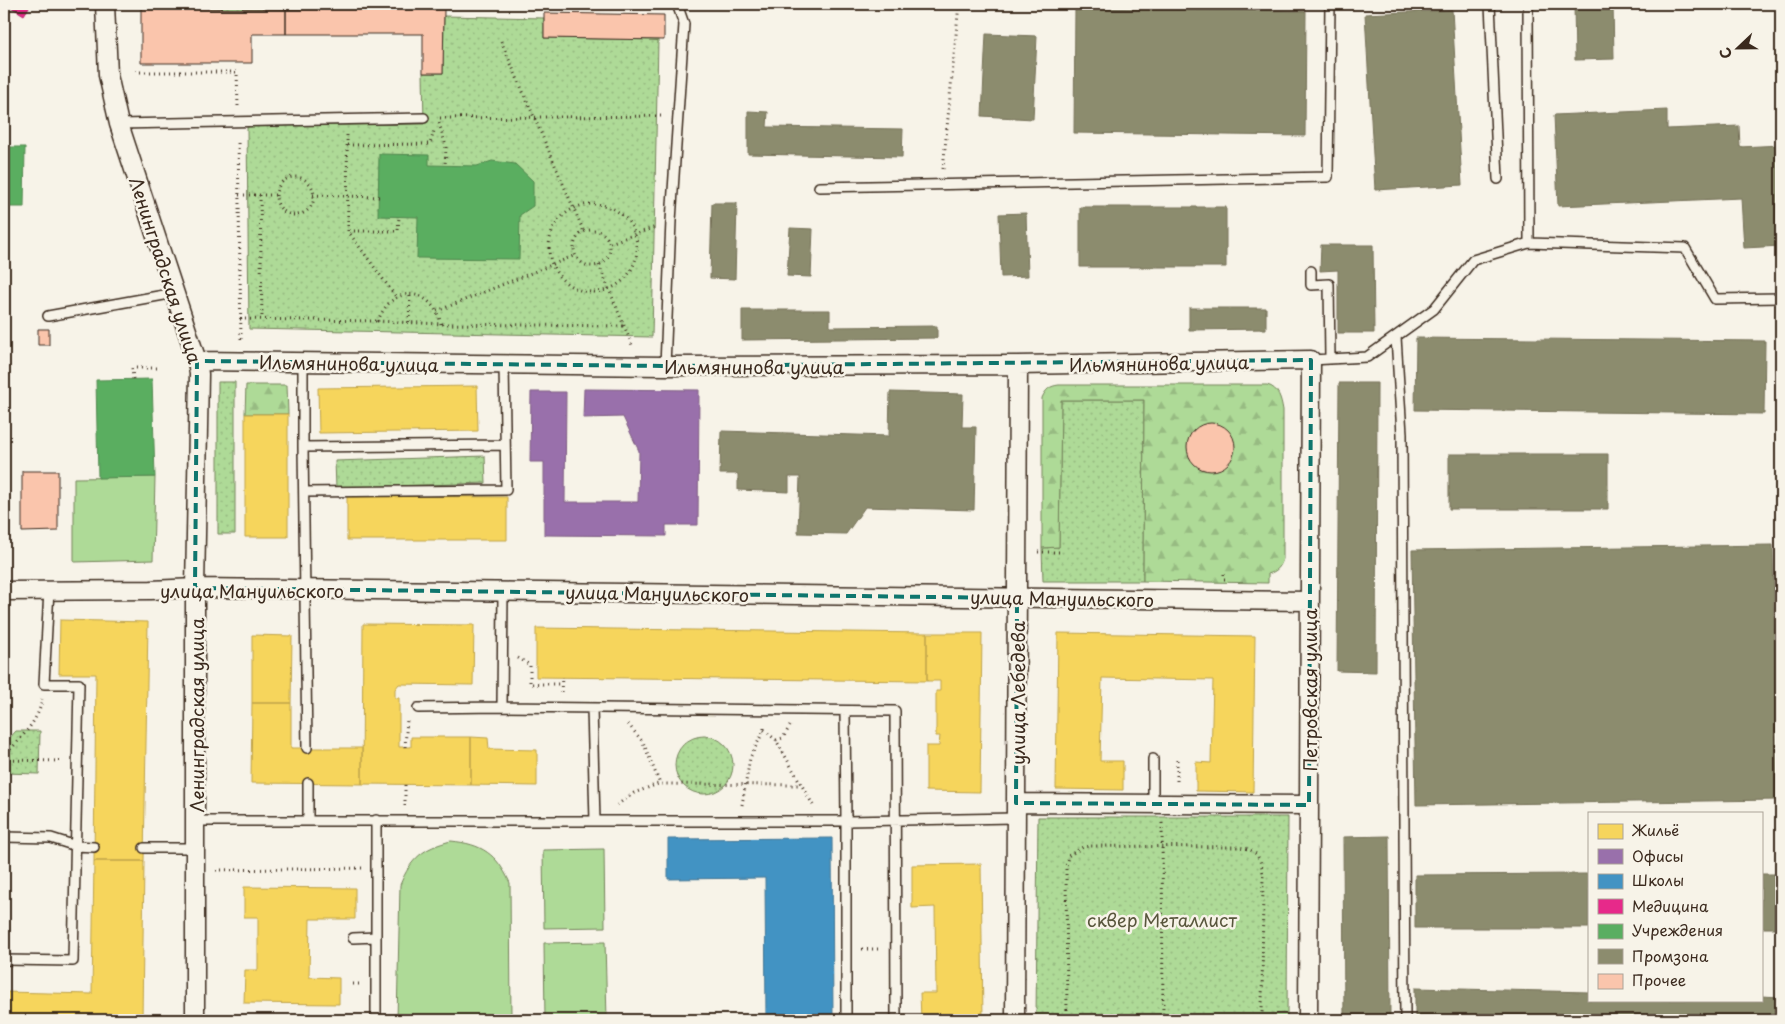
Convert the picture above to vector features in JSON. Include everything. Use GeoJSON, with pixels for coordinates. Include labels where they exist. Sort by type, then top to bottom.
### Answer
{"type":"FeatureCollection","features":[{"type":"Feature","properties":{"kind":"street","name":"Ленинградская улица"},"geometry":{"type":"LineString","coordinates":[[105,4],[108,75],[119,124],[197,361],[199,374],[195,588],[196,821],[194,1020]]}},
{"type":"Feature","properties":{"kind":"street","name":"Ильмянинова улица"},"geometry":{"type":"LineString","coordinates":[[197,361],[665,366],[1018,365],[1311,360]]}},
{"type":"Feature","properties":{"kind":"street","name":"Петровская улица"},"geometry":{"type":"LineString","coordinates":[[1308,1020],[1311,360]]}},
{"type":"Feature","properties":{"kind":"street","name":"улица Лебедева"},"geometry":{"type":"LineString","coordinates":[[1015,1020],[1018,365]]}},
{"type":"Feature","properties":{"kind":"street","name":"улица Мануильского"},"geometry":{"type":"LineString","coordinates":[[4,591],[195,588],[1310,601]]}},
{"type":"Feature","properties":{"kind":"street"},"geometry":{"type":"LineString","coordinates":[[1016,811],[1158,811],[1309,805]]}},
{"type":"Feature","properties":{"kind":"lane"},"geometry":{"type":"LineString","coordinates":[[665,366],[671,221],[684,24],[677,4]]}},
{"type":"Feature","properties":{"kind":"lane"},"geometry":{"type":"LineString","coordinates":[[818,187],[1328,177],[1330,4]]}},
{"type":"Feature","properties":{"kind":"lane"},"geometry":{"type":"LineString","coordinates":[[1490,4],[1498,179]]}},
{"type":"Feature","properties":{"kind":"lane"},"geometry":{"type":"LineString","coordinates":[[1528,4],[1530,243]]}},
{"type":"Feature","properties":{"kind":"lane"},"geometry":{"type":"LineString","coordinates":[[119,124],[424,118]]}},
{"type":"Feature","properties":{"kind":"lane"},"geometry":{"type":"LineString","coordinates":[[1311,360],[1367,357],[1434,309],[1473,260],[1530,243],[1685,248],[1715,299],[1781,298]]}},
{"type":"Feature","properties":{"kind":"lane"},"geometry":{"type":"LineString","coordinates":[[1311,271],[1311,285],[1329,284],[1330,359]]}},
{"type":"Feature","properties":{"kind":"lane"},"geometry":{"type":"LineString","coordinates":[[48,316],[175,293]]}},
{"type":"Feature","properties":{"kind":"lane"},"geometry":{"type":"LineString","coordinates":[[1396,337],[1402,434],[1405,1020]]}},
{"type":"Feature","properties":{"kind":"lane"},"geometry":{"type":"LineString","coordinates":[[303,362],[307,748]]}},
{"type":"Feature","properties":{"kind":"lane"},"geometry":{"type":"LineString","coordinates":[[304,492],[506,490],[504,365]]}},
{"type":"Feature","properties":{"kind":"lane"},"geometry":{"type":"LineString","coordinates":[[303,447],[505,444]]}},
{"type":"Feature","properties":{"kind":"lane"},"geometry":{"type":"LineString","coordinates":[[4,960],[73,961],[79,684],[44,684],[49,590]]}},
{"type":"Feature","properties":{"kind":"lane"},"geometry":{"type":"LineString","coordinates":[[502,707],[503,592]]}},
{"type":"Feature","properties":{"kind":"lane"},"geometry":{"type":"LineString","coordinates":[[418,708],[502,707],[895,711],[896,1020]]}},
{"type":"Feature","properties":{"kind":"lane"},"geometry":{"type":"LineString","coordinates":[[592,708],[595,820]]}},
{"type":"Feature","properties":{"kind":"lane"},"geometry":{"type":"LineString","coordinates":[[845,711],[846,1020]]}},
{"type":"Feature","properties":{"kind":"lane"},"geometry":{"type":"LineString","coordinates":[[1153,759],[1158,811]]}},
{"type":"Feature","properties":{"kind":"lane"},"geometry":{"type":"LineString","coordinates":[[308,784],[308,820]]}},
{"type":"Feature","properties":{"kind":"lane"},"geometry":{"type":"LineString","coordinates":[[196,821],[846,821],[896,820],[1016,811]]}},
{"type":"Feature","properties":{"kind":"lane"},"geometry":{"type":"LineString","coordinates":[[376,820],[376,1020]]}},
{"type":"Feature","properties":{"kind":"lane"},"geometry":{"type":"LineString","coordinates":[[4,837],[52,838],[76,846],[94,847]]}},
{"type":"Feature","properties":{"kind":"lane"},"geometry":{"type":"LineString","coordinates":[[144,848],[195,848]]}},
{"type":"Feature","properties":{"kind":"lane"},"geometry":{"type":"LineString","coordinates":[[353,938],[376,938]]}},
{"type":"Feature","properties":{"kind":"path"},"geometry":{"type":"LineString","coordinates":[[941,184],[959,4]]}},
{"type":"Feature","properties":{"kind":"path"},"geometry":{"type":"LineString","coordinates":[[501,41],[584,232]]}},
{"type":"Feature","properties":{"kind":"path"},"geometry":{"type":"LineString","coordinates":[[135,72],[237,72],[241,340]]}},
{"type":"Feature","properties":{"kind":"path"},"geometry":{"type":"LineString","coordinates":[[437,118],[678,116]]}},
{"type":"Feature","properties":{"kind":"path"},"geometry":{"type":"LineString","coordinates":[[347,145],[430,144],[437,118]]}},
{"type":"Feature","properties":{"kind":"path"},"geometry":{"type":"LineString","coordinates":[[437,118],[446,146],[445,166]]}},
{"type":"Feature","properties":{"kind":"path"},"geometry":{"type":"LineString","coordinates":[[347,120],[348,231],[396,297]]}},
{"type":"Feature","properties":{"kind":"path"},"geometry":{"type":"LineString","coordinates":[[291,177],[304,179],[314,195],[313,201],[306,211],[294,215],[283,211],[279,206],[276,195],[280,183],[291,177]]}},
{"type":"Feature","properties":{"kind":"path"},"geometry":{"type":"LineString","coordinates":[[239,195],[276,195]]}},
{"type":"Feature","properties":{"kind":"path"},"geometry":{"type":"LineString","coordinates":[[260,195],[262,319]]}},
{"type":"Feature","properties":{"kind":"path"},"geometry":{"type":"LineString","coordinates":[[314,195],[379,197]]}},
{"type":"Feature","properties":{"kind":"path"},"geometry":{"type":"LineString","coordinates":[[594,204],[607,206],[619,212],[629,222],[635,234],[637,248],[635,262],[629,274],[620,284],[596,292],[582,291],[571,286],[560,276],[552,264],[551,236],[557,223],[575,208],[594,204]]}},
{"type":"Feature","properties":{"kind":"path"},"geometry":{"type":"LineString","coordinates":[[348,231],[398,231],[399,216]]}},
{"type":"Feature","properties":{"kind":"path"},"geometry":{"type":"LineString","coordinates":[[596,230],[601,232],[610,243],[608,257],[599,265],[587,265],[576,255],[574,246],[576,240],[584,232],[596,230]]}},
{"type":"Feature","properties":{"kind":"path"},"geometry":{"type":"LineString","coordinates":[[610,243],[635,234]]}},
{"type":"Feature","properties":{"kind":"path"},"geometry":{"type":"LineString","coordinates":[[437,311],[576,255]]}},
{"type":"Feature","properties":{"kind":"path"},"geometry":{"type":"LineString","coordinates":[[599,265],[632,345]]}},
{"type":"Feature","properties":{"kind":"path"},"geometry":{"type":"LineString","coordinates":[[378,321],[381,311],[388,303],[396,297],[410,295],[426,299],[434,305],[441,324]]}},
{"type":"Feature","properties":{"kind":"path"},"geometry":{"type":"LineString","coordinates":[[409,322],[410,295]]}},
{"type":"Feature","properties":{"kind":"path"},"geometry":{"type":"LineString","coordinates":[[240,319],[624,326]]}},
{"type":"Feature","properties":{"kind":"path"},"geometry":{"type":"LineString","coordinates":[[133,379],[132,368],[160,368]]}},
{"type":"Feature","properties":{"kind":"path"},"geometry":{"type":"LineString","coordinates":[[1034,552],[1059,552]]}},
{"type":"Feature","properties":{"kind":"path"},"geometry":{"type":"LineString","coordinates":[[502,649],[530,665],[530,684],[561,684]]}},
{"type":"Feature","properties":{"kind":"path"},"geometry":{"type":"LineString","coordinates":[[4,758],[28,729],[40,710],[44,684]]}},
{"type":"Feature","properties":{"kind":"path"},"geometry":{"type":"LineString","coordinates":[[405,747],[405,720],[418,708]]}},
{"type":"Feature","properties":{"kind":"path"},"geometry":{"type":"LineString","coordinates":[[614,708],[643,742],[660,784]]}},
{"type":"Feature","properties":{"kind":"path"},"geometry":{"type":"LineString","coordinates":[[740,821],[750,758],[764,730],[763,710]]}},
{"type":"Feature","properties":{"kind":"path"},"geometry":{"type":"LineString","coordinates":[[776,740],[783,738],[798,711]]}},
{"type":"Feature","properties":{"kind":"path"},"geometry":{"type":"LineString","coordinates":[[764,730],[776,740],[823,821]]}},
{"type":"Feature","properties":{"kind":"path"},"geometry":{"type":"LineString","coordinates":[[4,758],[41,761]]}},
{"type":"Feature","properties":{"kind":"path"},"geometry":{"type":"LineString","coordinates":[[404,820],[405,784]]}},
{"type":"Feature","properties":{"kind":"path"},"geometry":{"type":"LineString","coordinates":[[595,820],[634,793],[660,784],[801,785]]}},
{"type":"Feature","properties":{"kind":"path"},"geometry":{"type":"LineString","coordinates":[[1158,811],[1162,846],[1162,1020]]}},
{"type":"Feature","properties":{"kind":"path"},"geometry":{"type":"LineString","coordinates":[[1067,1020],[1066,867],[1068,856],[1083,847],[1162,846],[1246,848],[1255,853],[1261,861],[1263,873],[1262,1020]]}},
{"type":"Feature","properties":{"kind":"path"},"geometry":{"type":"LineString","coordinates":[[195,870],[376,867]]}},
{"type":"Feature","properties":{"kind":"path"},"geometry":{"type":"LineString","coordinates":[[861,949],[891,949]]}},
{"type":"Feature","properties":{"kind":"highlighted area"},"geometry":{"type":"Polygon","coordinates":[[[1311,360],[1309,805],[1016,803],[1017,598],[195,588],[197,361],[665,366],[1311,360]]]}},
{"type":"Feature","properties":{"kind":"green space"},"geometry":{"type":"Polygon","coordinates":[[[165,4],[397,4],[396,9],[165,8],[165,4]]]}},
{"type":"Feature","properties":{"kind":"green space"},"geometry":{"type":"Polygon","coordinates":[[[444,16],[544,18],[544,38],[658,40],[652,337],[249,329],[247,126],[424,124],[423,73],[443,73],[444,16]]]}},
{"type":"Feature","properties":{"kind":"green space"},"geometry":{"type":"Polygon","coordinates":[[[218,382],[235,382],[235,534],[218,534],[218,382]]]}},
{"type":"Feature","properties":{"kind":"green space"},"geometry":{"type":"Polygon","coordinates":[[[246,385],[287,385],[288,414],[245,414],[246,385]]]}},
{"type":"Feature","properties":{"kind":"green space"},"geometry":{"type":"Polygon","coordinates":[[[1059,385],[1267,385],[1277,391],[1283,410],[1283,559],[1278,569],[1268,574],[1268,583],[1143,581],[1144,400],[1061,400],[1059,547],[1042,548],[1042,398],[1049,388],[1059,385]]]}},
{"type":"Feature","properties":{"kind":"green space"},"geometry":{"type":"Polygon","coordinates":[[[1061,400],[1144,400],[1143,581],[1043,581],[1042,548],[1059,547],[1061,400]]]}},
{"type":"Feature","properties":{"kind":"green space"},"geometry":{"type":"Polygon","coordinates":[[[485,456],[486,483],[336,488],[335,461],[485,456]]]}},
{"type":"Feature","properties":{"kind":"green space"},"geometry":{"type":"Polygon","coordinates":[[[155,477],[153,560],[74,562],[74,478],[155,477]]]}},
{"type":"Feature","properties":{"kind":"green space"},"geometry":{"type":"Polygon","coordinates":[[[16,731],[40,731],[39,774],[4,773],[5,743],[16,731]]]}},
{"type":"Feature","properties":{"kind":"green space"},"geometry":{"type":"Polygon","coordinates":[[[704,736],[715,738],[728,749],[733,765],[731,776],[720,789],[704,794],[693,792],[680,781],[675,765],[677,754],[688,741],[704,736]]]}},
{"type":"Feature","properties":{"kind":"green space","name":"сквер Металлист"},"geometry":{"type":"Polygon","coordinates":[[[1038,817],[1288,817],[1287,1020],[1036,1020],[1038,817]]]}},
{"type":"Feature","properties":{"kind":"green space"},"geometry":{"type":"Polygon","coordinates":[[[451,841],[462,842],[487,852],[500,865],[510,883],[511,1020],[397,1020],[400,885],[409,868],[419,856],[433,847],[451,841]]]}},
{"type":"Feature","properties":{"kind":"green space"},"geometry":{"type":"Polygon","coordinates":[[[604,849],[605,927],[544,928],[543,850],[604,849]]]}},
{"type":"Feature","properties":{"kind":"green space"},"geometry":{"type":"Polygon","coordinates":[[[605,942],[607,1020],[545,1020],[544,943],[605,942]]]}},
{"type":"Feature","properties":{"kind":"building: Жильё"},"geometry":{"type":"Polygon","coordinates":[[[477,386],[478,431],[319,433],[318,388],[477,386]]]}},
{"type":"Feature","properties":{"kind":"building: Жильё"},"geometry":{"type":"Polygon","coordinates":[[[245,414],[288,414],[288,537],[245,537],[245,414]]]}},
{"type":"Feature","properties":{"kind":"building: Жильё"},"geometry":{"type":"Polygon","coordinates":[[[347,496],[507,497],[507,540],[347,540],[347,496]]]}},
{"type":"Feature","properties":{"kind":"building: Жильё"},"geometry":{"type":"Polygon","coordinates":[[[60,620],[148,622],[144,861],[94,861],[96,674],[59,674],[60,620]]]}},
{"type":"Feature","properties":{"kind":"building: Жильё"},"geometry":{"type":"Polygon","coordinates":[[[363,624],[474,625],[473,685],[399,684],[395,689],[395,698],[399,698],[399,747],[411,747],[411,737],[471,737],[471,785],[362,784],[363,624]]]}},
{"type":"Feature","properties":{"kind":"building: Жильё"},"geometry":{"type":"Polygon","coordinates":[[[536,628],[927,633],[927,681],[536,677],[536,628]]]}},
{"type":"Feature","properties":{"kind":"building: Жильё"},"geometry":{"type":"Polygon","coordinates":[[[927,633],[982,633],[980,792],[926,791],[926,746],[939,746],[940,736],[936,736],[936,691],[940,691],[940,681],[927,681],[927,633]]]}},
{"type":"Feature","properties":{"kind":"building: Жильё"},"geometry":{"type":"Polygon","coordinates":[[[1058,633],[1255,636],[1253,792],[1196,791],[1196,762],[1211,763],[1213,680],[1102,678],[1100,761],[1123,761],[1123,790],[1056,789],[1058,633]]]}},
{"type":"Feature","properties":{"kind":"building: Жильё"},"geometry":{"type":"Polygon","coordinates":[[[252,635],[292,636],[291,703],[252,703],[252,635]]]}},
{"type":"Feature","properties":{"kind":"building: Жильё"},"geometry":{"type":"Polygon","coordinates":[[[252,703],[291,703],[291,748],[362,748],[362,784],[251,783],[252,703]]]}},
{"type":"Feature","properties":{"kind":"building: Жильё"},"geometry":{"type":"Polygon","coordinates":[[[471,737],[488,738],[489,749],[537,750],[537,786],[471,785],[471,737]]]}},
{"type":"Feature","properties":{"kind":"building: Жильё"},"geometry":{"type":"Polygon","coordinates":[[[94,861],[144,861],[142,1020],[4,1020],[4,992],[92,994],[94,861]]]}},
{"type":"Feature","properties":{"kind":"building: Жильё"},"geometry":{"type":"Polygon","coordinates":[[[981,864],[983,1020],[921,1020],[920,993],[936,993],[935,907],[912,908],[912,865],[981,864]]]}},
{"type":"Feature","properties":{"kind":"building: Жильё"},"geometry":{"type":"Polygon","coordinates":[[[244,887],[355,888],[355,919],[310,919],[309,977],[339,978],[339,1004],[244,1003],[245,970],[258,970],[258,917],[244,917],[244,887]]]}},
{"type":"Feature","properties":{"kind":"building: Офисы"},"geometry":{"type":"Polygon","coordinates":[[[584,389],[699,390],[698,525],[666,525],[666,536],[544,535],[544,462],[530,462],[531,392],[566,392],[565,502],[638,502],[639,451],[623,417],[583,418],[584,389]]]}},
{"type":"Feature","properties":{"kind":"building: Школы"},"geometry":{"type":"Polygon","coordinates":[[[832,838],[833,1020],[766,1020],[765,878],[668,879],[668,839],[832,838]]]}},
{"type":"Feature","properties":{"kind":"building: Медицина"},"geometry":{"type":"Polygon","coordinates":[[[6,4],[31,4],[24,15],[6,4]]]}},
{"type":"Feature","properties":{"kind":"building: Учреждения"},"geometry":{"type":"Polygon","coordinates":[[[4,147],[25,147],[24,207],[4,207],[4,147]]]}},
{"type":"Feature","properties":{"kind":"building: Учреждения"},"geometry":{"type":"Polygon","coordinates":[[[379,154],[429,155],[429,165],[477,166],[492,161],[515,164],[533,181],[533,206],[520,215],[519,259],[417,258],[418,217],[378,216],[379,154]]]}},
{"type":"Feature","properties":{"kind":"building: Учреждения"},"geometry":{"type":"Polygon","coordinates":[[[152,379],[155,477],[98,478],[96,380],[152,379]]]}},
{"type":"Feature","properties":{"kind":"building: Промзона"},"geometry":{"type":"Polygon","coordinates":[[[1574,4],[1613,4],[1614,59],[1575,60],[1574,4]]]}},
{"type":"Feature","properties":{"kind":"building: Промзона"},"geometry":{"type":"Polygon","coordinates":[[[1075,8],[1306,11],[1305,136],[1074,133],[1075,8]]]}},
{"type":"Feature","properties":{"kind":"building: Промзона"},"geometry":{"type":"Polygon","coordinates":[[[1452,10],[1462,185],[1375,190],[1365,14],[1452,10]]]}},
{"type":"Feature","properties":{"kind":"building: Промзона"},"geometry":{"type":"Polygon","coordinates":[[[986,34],[1037,36],[1033,119],[982,116],[986,34]]]}},
{"type":"Feature","properties":{"kind":"building: Промзона"},"geometry":{"type":"Polygon","coordinates":[[[1667,110],[1667,129],[1739,126],[1740,147],[1781,145],[1781,246],[1744,248],[1741,198],[1558,206],[1554,115],[1667,110]]]}},
{"type":"Feature","properties":{"kind":"building: Промзона"},"geometry":{"type":"Polygon","coordinates":[[[748,111],[768,112],[767,127],[903,129],[902,157],[748,154],[748,111]]]}},
{"type":"Feature","properties":{"kind":"building: Промзона"},"geometry":{"type":"Polygon","coordinates":[[[712,203],[737,203],[735,279],[710,278],[712,203]]]}},
{"type":"Feature","properties":{"kind":"building: Промзона"},"geometry":{"type":"Polygon","coordinates":[[[1080,207],[1226,207],[1226,267],[1080,267],[1080,207]]]}},
{"type":"Feature","properties":{"kind":"building: Промзона"},"geometry":{"type":"Polygon","coordinates":[[[1026,213],[1028,276],[1001,277],[999,214],[1026,213]]]}},
{"type":"Feature","properties":{"kind":"building: Промзона"},"geometry":{"type":"Polygon","coordinates":[[[790,228],[813,229],[811,277],[787,276],[790,228]]]}},
{"type":"Feature","properties":{"kind":"building: Промзона"},"geometry":{"type":"Polygon","coordinates":[[[1321,245],[1373,245],[1374,333],[1338,333],[1338,270],[1320,271],[1321,245]]]}},
{"type":"Feature","properties":{"kind":"building: Промзона"},"geometry":{"type":"Polygon","coordinates":[[[1189,308],[1266,308],[1266,329],[1189,330],[1189,308]]]}},
{"type":"Feature","properties":{"kind":"building: Промзона"},"geometry":{"type":"Polygon","coordinates":[[[742,310],[830,310],[830,327],[937,326],[937,338],[742,340],[742,310]]]}},
{"type":"Feature","properties":{"kind":"building: Промзона"},"geometry":{"type":"Polygon","coordinates":[[[1416,338],[1765,341],[1764,414],[1415,410],[1416,338]]]}},
{"type":"Feature","properties":{"kind":"building: Промзона"},"geometry":{"type":"Polygon","coordinates":[[[1339,383],[1377,383],[1376,672],[1337,671],[1339,383]]]}},
{"type":"Feature","properties":{"kind":"building: Промзона"},"geometry":{"type":"Polygon","coordinates":[[[890,392],[963,394],[962,427],[976,427],[974,510],[865,507],[846,534],[798,533],[800,477],[789,477],[789,492],[738,490],[738,474],[720,474],[721,431],[889,436],[890,392]]]}},
{"type":"Feature","properties":{"kind":"building: Промзона"},"geometry":{"type":"Polygon","coordinates":[[[1449,454],[1608,454],[1608,509],[1449,509],[1449,454]]]}},
{"type":"Feature","properties":{"kind":"building: Промзона"},"geometry":{"type":"Polygon","coordinates":[[[1773,545],[1777,800],[1416,805],[1412,550],[1773,545]]]}},
{"type":"Feature","properties":{"kind":"building: Промзона"},"geometry":{"type":"Polygon","coordinates":[[[1389,836],[1390,1020],[1344,1020],[1343,837],[1389,836]]]}},
{"type":"Feature","properties":{"kind":"building: Промзона"},"geometry":{"type":"Polygon","coordinates":[[[1588,874],[1588,928],[1415,928],[1415,875],[1588,874]]]}},
{"type":"Feature","properties":{"kind":"building: Промзона"},"geometry":{"type":"Polygon","coordinates":[[[1762,874],[1775,874],[1775,928],[1762,928],[1762,874]]]}},
{"type":"Feature","properties":{"kind":"building: Промзона"},"geometry":{"type":"Polygon","coordinates":[[[1415,988],[1588,992],[1588,1002],[1762,1002],[1762,996],[1781,997],[1781,1020],[1415,1020],[1415,988]]]}},
{"type":"Feature","properties":{"kind":"building: Прочее"},"geometry":{"type":"Polygon","coordinates":[[[141,4],[165,4],[165,8],[286,9],[286,34],[252,34],[252,63],[141,63],[141,4]]]}},
{"type":"Feature","properties":{"kind":"building: Прочее"},"geometry":{"type":"Polygon","coordinates":[[[397,4],[445,4],[444,9],[396,9],[397,4]]]}},
{"type":"Feature","properties":{"kind":"building: Прочее"},"geometry":{"type":"Polygon","coordinates":[[[286,9],[444,9],[443,73],[423,73],[423,34],[286,34],[286,9]]]}},
{"type":"Feature","properties":{"kind":"building: Прочее"},"geometry":{"type":"Polygon","coordinates":[[[544,13],[664,15],[664,40],[544,38],[544,13]]]}},
{"type":"Feature","properties":{"kind":"building: Прочее"},"geometry":{"type":"Polygon","coordinates":[[[38,329],[49,329],[49,345],[38,345],[38,329]]]}},
{"type":"Feature","properties":{"kind":"building: Прочее"},"geometry":{"type":"Polygon","coordinates":[[[1211,423],[1220,425],[1228,430],[1233,438],[1235,447],[1233,456],[1228,464],[1220,469],[1211,471],[1202,469],[1194,464],[1189,456],[1187,447],[1189,438],[1194,430],[1202,425],[1211,423]]]}},
{"type":"Feature","properties":{"kind":"building: Прочее"},"geometry":{"type":"Polygon","coordinates":[[[22,471],[58,471],[58,531],[22,532],[22,471]]]}}]}
